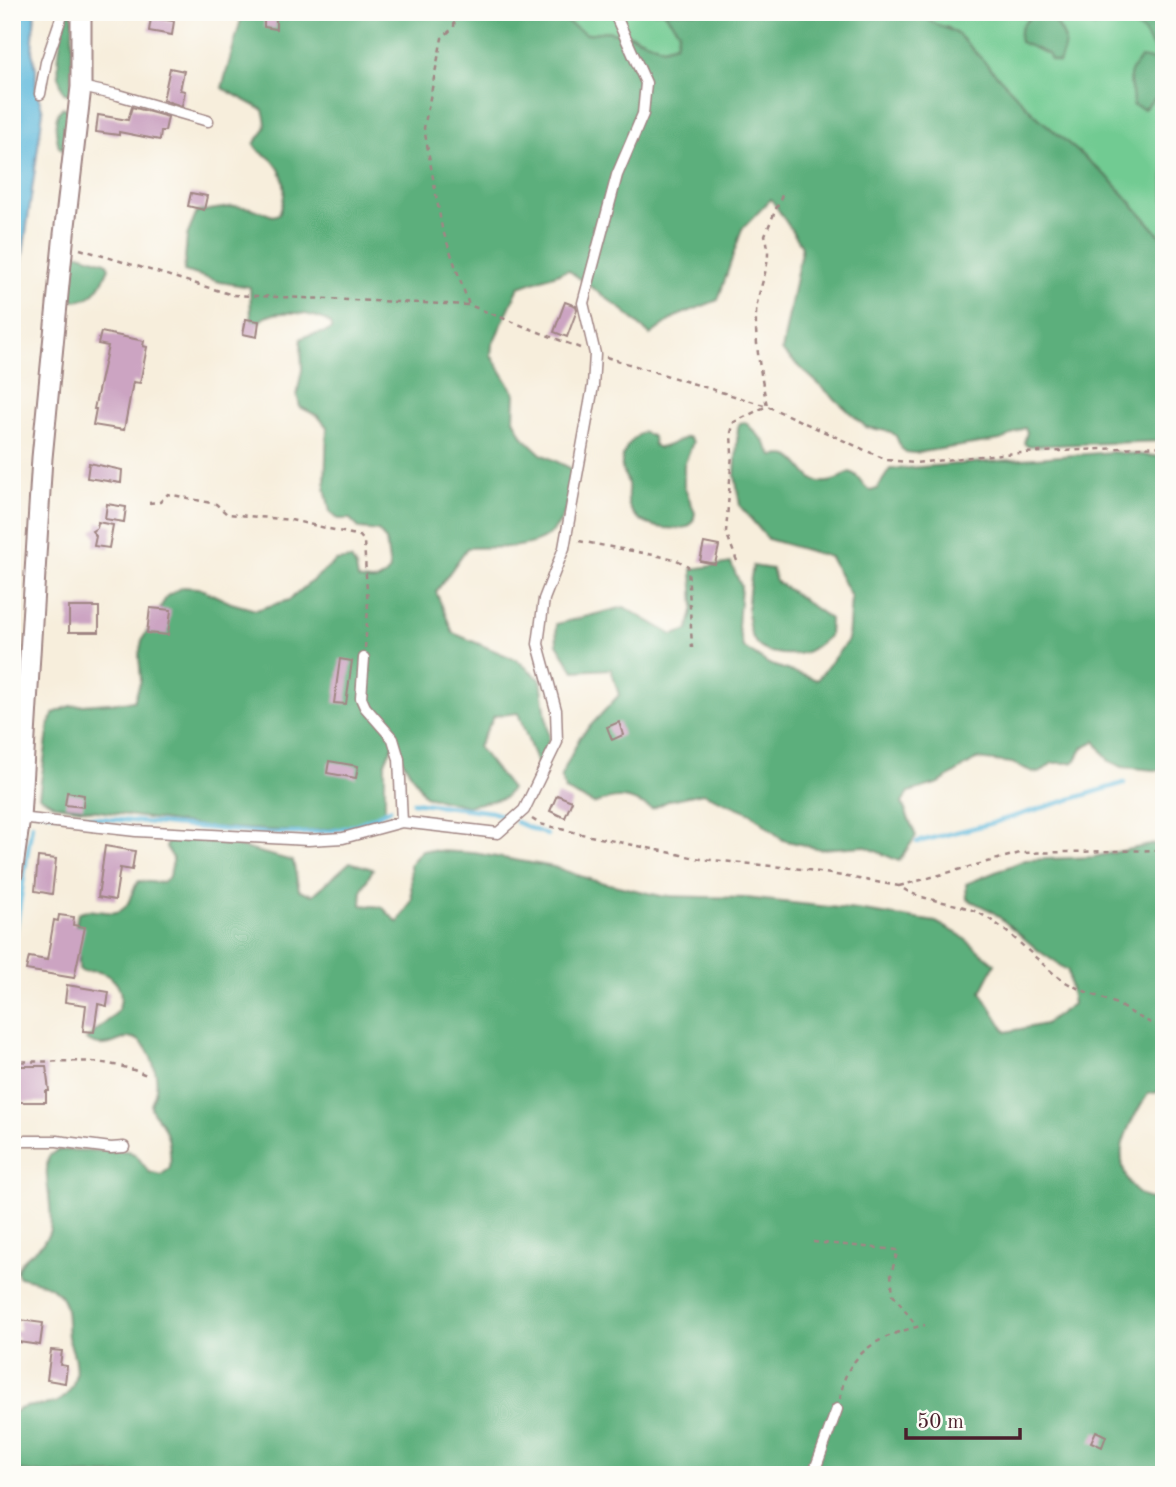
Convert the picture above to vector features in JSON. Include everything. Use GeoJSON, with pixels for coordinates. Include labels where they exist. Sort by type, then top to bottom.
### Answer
{"type":"FeatureCollection","features":[{"type":"Feature","properties":{"kind":"street"},"geometry":{"type":"LineString","coordinates":[[12,873],[20,818],[42,458],[62,243],[81,87],[81,12]]}},
{"type":"Feature","properties":{"kind":"lane"},"geometry":{"type":"LineString","coordinates":[[40,94],[46,62],[63,12]]}},
{"type":"Feature","properties":{"kind":"lane"},"geometry":{"type":"LineString","coordinates":[[20,818],[136,831],[308,840],[343,838],[402,822],[498,833],[521,813],[557,742],[556,710],[538,644],[544,599],[565,538],[593,386],[595,354],[583,303],[617,175],[643,114],[646,83],[614,12]]}},
{"type":"Feature","properties":{"kind":"lane"},"geometry":{"type":"LineString","coordinates":[[81,87],[208,121]]}},
{"type":"Feature","properties":{"kind":"lane"},"geometry":{"type":"LineString","coordinates":[[364,658],[361,698],[365,707],[393,739],[400,760],[402,822]]}},
{"type":"Feature","properties":{"kind":"lane"},"geometry":{"type":"LineString","coordinates":[[12,1141],[57,1141],[111,1148],[124,1147]]}},
{"type":"Feature","properties":{"kind":"lane"},"geometry":{"type":"LineString","coordinates":[[813,1475],[837,1409]]}},
{"type":"Feature","properties":{"kind":"path"},"geometry":{"type":"LineString","coordinates":[[455,12],[454,27],[442,38],[424,128],[442,228],[469,305]]}},
{"type":"Feature","properties":{"kind":"path"},"geometry":{"type":"LineString","coordinates":[[767,407],[758,355],[756,312],[770,249],[765,235],[782,195]]}},
{"type":"Feature","properties":{"kind":"path"},"geometry":{"type":"LineString","coordinates":[[62,243],[233,295],[469,305],[595,354],[767,407],[887,460],[915,463],[1001,454],[1164,446]]}},
{"type":"Feature","properties":{"kind":"path"},"geometry":{"type":"LineString","coordinates":[[737,561],[726,532],[732,427],[734,422],[767,407]]}},
{"type":"Feature","properties":{"kind":"path"},"geometry":{"type":"LineString","coordinates":[[149,503],[160,502],[168,494],[216,504],[227,514],[291,520],[360,536],[363,541],[368,609],[364,658]]}},
{"type":"Feature","properties":{"kind":"path"},"geometry":{"type":"LineString","coordinates":[[565,538],[675,559],[688,566],[692,648]]}},
{"type":"Feature","properties":{"kind":"path"},"geometry":{"type":"LineString","coordinates":[[521,813],[540,824],[701,859],[802,869],[899,886],[1020,853],[1164,850]]}},
{"type":"Feature","properties":{"kind":"path"},"geometry":{"type":"LineString","coordinates":[[899,886],[911,895],[957,904],[980,914],[1006,932],[1060,978],[1115,1004],[1143,1021],[1164,1028]]}},
{"type":"Feature","properties":{"kind":"path"},"geometry":{"type":"LineString","coordinates":[[12,1061],[86,1060],[129,1067],[149,1076]]}},
{"type":"Feature","properties":{"kind":"path"},"geometry":{"type":"LineString","coordinates":[[813,1242],[898,1251],[891,1274],[893,1294],[917,1327]]}},
{"type":"Feature","properties":{"kind":"path"},"geometry":{"type":"LineString","coordinates":[[837,1409],[847,1373],[866,1348],[895,1332],[925,1325]]}},
{"type":"Feature","properties":{"kind":"green space"},"geometry":{"type":"Polygon","coordinates":[[[71,12],[71,95],[64,93],[58,64],[62,32],[71,12]]]}},
{"type":"Feature","properties":{"kind":"green space"},"geometry":{"type":"Polygon","coordinates":[[[243,12],[535,12],[560,18],[586,34],[606,31],[632,36],[663,48],[676,44],[679,31],[664,12],[921,12],[929,21],[959,35],[1034,114],[1112,181],[1164,240],[1164,441],[1027,446],[1024,443],[1027,432],[1025,428],[1000,440],[915,453],[906,452],[901,448],[896,436],[891,432],[866,427],[782,351],[802,246],[771,199],[742,229],[718,300],[675,317],[650,335],[624,311],[568,270],[519,287],[492,345],[491,355],[515,394],[514,419],[523,437],[541,454],[572,469],[573,477],[562,518],[553,531],[530,544],[467,548],[436,592],[453,633],[517,660],[541,680],[549,739],[538,767],[518,713],[494,716],[478,747],[511,789],[504,798],[467,806],[425,796],[393,745],[385,762],[385,809],[369,825],[301,832],[211,827],[55,805],[39,796],[49,725],[54,713],[70,706],[134,701],[141,680],[139,655],[142,640],[167,596],[183,587],[199,588],[231,603],[256,610],[289,600],[336,561],[351,559],[358,579],[363,580],[380,579],[390,570],[386,540],[378,531],[360,529],[350,519],[338,519],[330,512],[325,487],[327,427],[318,416],[300,407],[297,394],[302,370],[301,339],[328,331],[331,324],[305,314],[294,313],[274,314],[254,322],[251,317],[250,287],[220,282],[184,271],[187,236],[197,212],[235,206],[251,208],[273,216],[279,214],[283,201],[284,181],[279,168],[254,144],[265,129],[263,110],[222,88],[243,12]]]}},
{"type":"Feature","properties":{"kind":"green space"},"geometry":{"type":"Polygon","coordinates":[[[535,12],[664,12],[679,31],[676,44],[663,48],[632,35],[606,31],[587,34],[560,18],[535,12]]]}},
{"type":"Feature","properties":{"kind":"green space"},"geometry":{"type":"Polygon","coordinates":[[[921,12],[1164,12],[1164,240],[1112,181],[1034,114],[949,28],[927,22],[921,12]]]}},
{"type":"Feature","properties":{"kind":"green space"},"geometry":{"type":"Polygon","coordinates":[[[1077,12],[1164,12],[1164,45],[1155,51],[1143,31],[1125,22],[1093,26],[1077,12]]]}},
{"type":"Feature","properties":{"kind":"green space"},"geometry":{"type":"Polygon","coordinates":[[[1034,14],[1051,17],[1063,34],[1065,43],[1059,63],[1051,60],[1048,54],[1020,42],[1020,29],[1034,14]]]}},
{"type":"Feature","properties":{"kind":"green space"},"geometry":{"type":"Polygon","coordinates":[[[1141,58],[1158,61],[1164,69],[1164,89],[1144,109],[1133,105],[1130,80],[1135,65],[1141,58]]]}},
{"type":"Feature","properties":{"kind":"green space"},"geometry":{"type":"Polygon","coordinates":[[[63,107],[70,111],[67,150],[64,151],[59,147],[56,126],[57,115],[63,107]]]}},
{"type":"Feature","properties":{"kind":"green space"},"geometry":{"type":"Polygon","coordinates":[[[76,253],[106,262],[109,268],[93,294],[75,301],[68,295],[71,260],[76,253]]]}},
{"type":"Feature","properties":{"kind":"green space"},"geometry":{"type":"Polygon","coordinates":[[[745,422],[762,439],[773,456],[789,456],[813,479],[826,482],[850,472],[871,491],[877,489],[890,469],[1112,452],[1164,457],[1164,771],[1122,767],[1109,761],[1095,741],[1083,747],[1072,763],[1052,763],[1040,773],[1012,763],[977,759],[939,783],[909,792],[902,803],[916,836],[899,861],[864,846],[820,849],[783,840],[751,813],[703,793],[670,800],[652,809],[624,798],[594,804],[565,790],[561,776],[580,737],[619,695],[611,669],[574,671],[557,644],[556,624],[624,607],[673,635],[688,630],[694,607],[692,569],[731,563],[741,586],[738,627],[743,647],[769,664],[817,680],[848,640],[851,597],[830,557],[768,539],[740,506],[735,475],[738,427],[745,422]]]}},
{"type":"Feature","properties":{"kind":"green space"},"geometry":{"type":"Polygon","coordinates":[[[643,432],[653,437],[654,445],[658,448],[688,437],[693,442],[684,465],[684,486],[695,513],[693,522],[688,527],[672,529],[654,526],[639,519],[629,506],[628,484],[622,462],[631,442],[643,432]]]}},
{"type":"Feature","properties":{"kind":"green space"},"geometry":{"type":"Polygon","coordinates":[[[753,566],[772,569],[776,581],[830,619],[829,636],[813,649],[797,654],[782,654],[761,648],[751,632],[749,621],[748,597],[753,566]]]}},
{"type":"Feature","properties":{"kind":"green space"},"geometry":{"type":"Polygon","coordinates":[[[176,838],[240,847],[293,861],[299,890],[313,895],[350,862],[373,869],[362,889],[361,905],[382,907],[398,923],[412,900],[410,864],[422,850],[474,853],[554,867],[592,880],[661,896],[746,898],[936,922],[960,935],[995,964],[981,992],[1006,1032],[1045,1024],[1073,1004],[1068,971],[1039,951],[992,911],[967,899],[966,884],[1025,860],[1093,857],[1164,842],[1164,1091],[1148,1094],[1144,1100],[1126,1134],[1122,1158],[1126,1177],[1137,1192],[1153,1199],[1164,1198],[1164,1475],[54,1475],[12,1470],[12,1414],[25,1407],[55,1403],[67,1394],[75,1376],[75,1360],[68,1337],[66,1309],[62,1298],[46,1285],[19,1277],[17,1271],[48,1236],[50,1229],[47,1173],[49,1156],[57,1150],[128,1151],[136,1155],[149,1172],[161,1175],[170,1168],[167,1136],[151,1108],[156,1079],[146,1048],[131,1038],[102,1045],[86,1040],[116,1013],[121,1001],[120,993],[118,986],[107,975],[79,969],[79,952],[73,940],[78,913],[89,910],[121,910],[128,903],[139,881],[160,882],[168,879],[173,858],[166,847],[167,842],[176,838]]]}},
{"type":"Feature","properties":{"kind":"water"},"geometry":{"type":"Polygon","coordinates":[[[12,12],[35,12],[32,52],[36,68],[36,90],[43,111],[22,262],[12,394],[12,12]]]}},
{"type":"Feature","properties":{"kind":"building"},"geometry":{"type":"Polygon","coordinates":[[[264,16],[276,16],[276,29],[264,27],[264,16]]]}},
{"type":"Feature","properties":{"kind":"building"},"geometry":{"type":"Polygon","coordinates":[[[151,18],[174,21],[172,35],[149,31],[151,18]]]}},
{"type":"Feature","properties":{"kind":"building"},"geometry":{"type":"Polygon","coordinates":[[[170,68],[184,71],[180,90],[185,91],[182,106],[163,100],[170,68]]]}},
{"type":"Feature","properties":{"kind":"building"},"geometry":{"type":"Polygon","coordinates":[[[132,107],[168,117],[160,140],[119,132],[119,135],[96,132],[98,115],[128,120],[132,107]]]}},
{"type":"Feature","properties":{"kind":"building"},"geometry":{"type":"Polygon","coordinates":[[[191,193],[207,196],[204,210],[188,206],[191,193]]]}},
{"type":"Feature","properties":{"kind":"building"},"geometry":{"type":"Polygon","coordinates":[[[565,302],[576,306],[577,310],[567,337],[554,332],[565,302]]]}},
{"type":"Feature","properties":{"kind":"building"},"geometry":{"type":"Polygon","coordinates":[[[246,319],[259,321],[257,337],[243,334],[246,319]]]}},
{"type":"Feature","properties":{"kind":"building"},"geometry":{"type":"Polygon","coordinates":[[[101,332],[144,341],[143,346],[147,347],[140,383],[133,382],[124,430],[93,425],[108,346],[98,344],[101,332]]]}},
{"type":"Feature","properties":{"kind":"building"},"geometry":{"type":"Polygon","coordinates":[[[89,463],[122,470],[121,483],[87,478],[89,463]]]}},
{"type":"Feature","properties":{"kind":"building"},"geometry":{"type":"Polygon","coordinates":[[[107,504],[126,507],[124,522],[105,519],[107,504]]]}},
{"type":"Feature","properties":{"kind":"building"},"geometry":{"type":"Polygon","coordinates":[[[98,522],[113,525],[109,548],[94,546],[96,536],[92,531],[97,528],[98,522]]]}},
{"type":"Feature","properties":{"kind":"building"},"geometry":{"type":"Polygon","coordinates":[[[704,543],[719,546],[715,564],[700,561],[704,543]]]}},
{"type":"Feature","properties":{"kind":"building"},"geometry":{"type":"Polygon","coordinates":[[[69,607],[99,607],[99,632],[69,632],[69,607]]]}},
{"type":"Feature","properties":{"kind":"building"},"geometry":{"type":"Polygon","coordinates":[[[150,608],[171,610],[168,635],[147,633],[150,608]]]}},
{"type":"Feature","properties":{"kind":"building"},"geometry":{"type":"Polygon","coordinates":[[[340,659],[352,661],[346,704],[334,703],[340,659]]]}},
{"type":"Feature","properties":{"kind":"building"},"geometry":{"type":"Polygon","coordinates":[[[619,722],[623,735],[612,740],[607,727],[619,722]]]}},
{"type":"Feature","properties":{"kind":"building"},"geometry":{"type":"Polygon","coordinates":[[[329,761],[358,766],[356,778],[327,773],[329,761]]]}},
{"type":"Feature","properties":{"kind":"building"},"geometry":{"type":"Polygon","coordinates":[[[67,792],[84,795],[83,807],[65,805],[67,792]]]}},
{"type":"Feature","properties":{"kind":"building"},"geometry":{"type":"Polygon","coordinates":[[[557,795],[572,801],[565,818],[550,811],[557,795]]]}},
{"type":"Feature","properties":{"kind":"building"},"geometry":{"type":"Polygon","coordinates":[[[105,846],[135,851],[132,870],[120,868],[115,900],[98,897],[105,846]]]}},
{"type":"Feature","properties":{"kind":"building"},"geometry":{"type":"Polygon","coordinates":[[[38,857],[56,859],[52,894],[35,891],[38,857]]]}},
{"type":"Feature","properties":{"kind":"building"},"geometry":{"type":"Polygon","coordinates":[[[59,915],[74,917],[73,925],[85,927],[74,978],[26,970],[29,957],[47,960],[54,920],[58,921],[59,915]]]}},
{"type":"Feature","properties":{"kind":"building"},"geometry":{"type":"Polygon","coordinates":[[[67,985],[109,992],[107,1006],[98,1004],[94,1032],[83,1031],[86,1005],[65,1002],[67,985]]]}},
{"type":"Feature","properties":{"kind":"building"},"geometry":{"type":"Polygon","coordinates":[[[12,1066],[46,1066],[49,1091],[46,1091],[46,1102],[14,1102],[12,1066]]]}},
{"type":"Feature","properties":{"kind":"building"},"geometry":{"type":"Polygon","coordinates":[[[20,1320],[43,1323],[40,1345],[18,1342],[13,1333],[19,1330],[20,1320]]]}},
{"type":"Feature","properties":{"kind":"building"},"geometry":{"type":"Polygon","coordinates":[[[51,1350],[62,1351],[60,1365],[67,1366],[65,1383],[47,1380],[51,1350]]]}},
{"type":"Feature","properties":{"kind":"building"},"geometry":{"type":"Polygon","coordinates":[[[1096,1431],[1106,1436],[1102,1447],[1091,1442],[1096,1431]]]}},
{"type":"Feature","properties":{"kind":"waterway"},"geometry":{"type":"LineString","coordinates":[[917,842],[989,824],[1124,783]]}},
{"type":"Feature","properties":{"kind":"waterway"},"geometry":{"type":"LineString","coordinates":[[413,802],[492,812],[505,817]]}},
{"type":"Feature","properties":{"kind":"waterway"},"geometry":{"type":"LineString","coordinates":[[35,810],[232,831],[311,833],[346,828],[390,809]]}},
{"type":"Feature","properties":{"kind":"waterway"},"geometry":{"type":"LineString","coordinates":[[516,822],[547,835]]}},
{"type":"Feature","properties":{"kind":"waterway"},"geometry":{"type":"LineString","coordinates":[[12,955],[32,824]]}}]}
